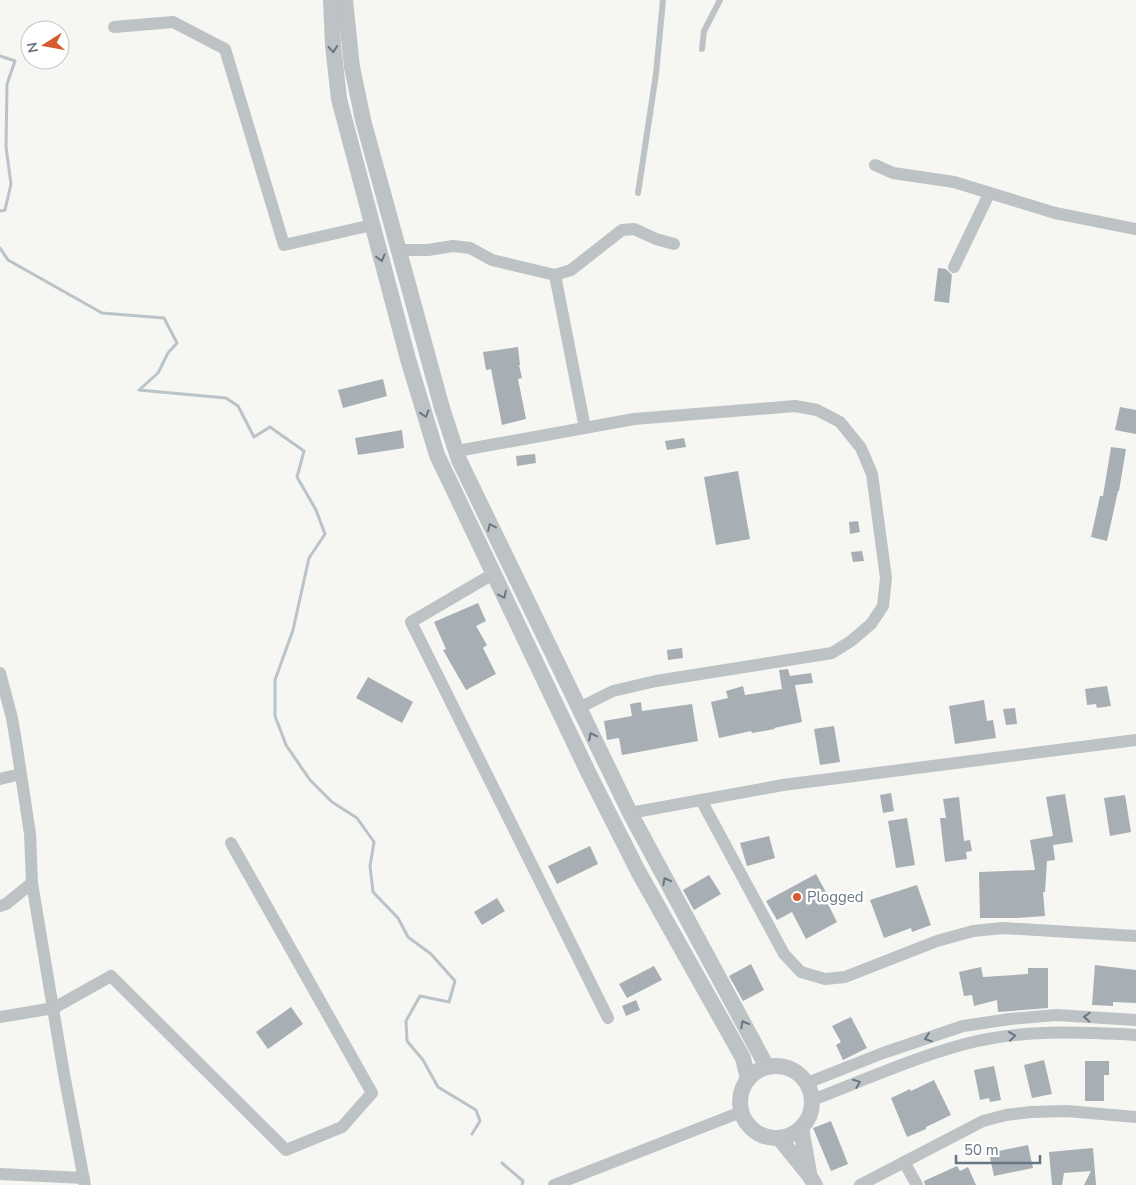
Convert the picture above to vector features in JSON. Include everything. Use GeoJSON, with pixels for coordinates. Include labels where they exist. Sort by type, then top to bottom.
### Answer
{"type":"FeatureCollection","features":[{"type":"Feature","properties":{"kind":"street"},"geometry":{"type":"LineString","coordinates":[[331,0],[333,45],[339,99],[408,359],[437,455],[589,774],[629,853],[743,1058],[748,1079]]}},
{"type":"Feature","properties":{"kind":"street"},"geometry":{"type":"LineString","coordinates":[[345,0],[352,67],[366,129],[442,408],[456,452],[630,813],[767,1066]]}},
{"type":"Feature","properties":{"kind":"street"},"geometry":{"type":"LineString","coordinates":[[114,27],[173,22],[225,49],[284,245],[372,225]]}},
{"type":"Feature","properties":{"kind":"street"},"geometry":{"type":"LineString","coordinates":[[875,166],[893,172],[954,182],[1055,213],[1136,229]]}},
{"type":"Feature","properties":{"kind":"street"},"geometry":{"type":"LineString","coordinates":[[954,267],[989,194]]}},
{"type":"Feature","properties":{"kind":"street"},"geometry":{"type":"LineString","coordinates":[[398,250],[428,250],[453,246],[470,248],[492,260],[555,275],[571,270],[622,230],[634,229],[674,244]]}},
{"type":"Feature","properties":{"kind":"street"},"geometry":{"type":"LineString","coordinates":[[555,275],[585,428]]}},
{"type":"Feature","properties":{"kind":"street"},"geometry":{"type":"LineString","coordinates":[[456,452],[634,419],[795,406],[817,410],[840,422],[861,448],[872,474],[886,578],[883,606],[871,624],[851,641],[832,652],[656,681],[613,692],[578,708]]}},
{"type":"Feature","properties":{"kind":"street"},"geometry":{"type":"LineString","coordinates":[[493,574],[411,622],[608,1018]]}},
{"type":"Feature","properties":{"kind":"street"},"geometry":{"type":"LineString","coordinates":[[0,673],[12,718],[30,834],[32,883],[85,1182],[0,1174]]}},
{"type":"Feature","properties":{"kind":"street"},"geometry":{"type":"LineString","coordinates":[[630,813],[783,785],[1136,740]]}},
{"type":"Feature","properties":{"kind":"street"},"geometry":{"type":"LineString","coordinates":[[0,779],[21,774]]}},
{"type":"Feature","properties":{"kind":"street"},"geometry":{"type":"LineString","coordinates":[[701,800],[784,954],[801,972],[825,979],[845,977],[936,941],[973,931],[1003,928],[1136,936]]}},
{"type":"Feature","properties":{"kind":"street"},"geometry":{"type":"LineString","coordinates":[[0,1017],[54,1008],[111,976],[286,1150],[342,1127],[372,1093],[230,844]]}},
{"type":"Feature","properties":{"kind":"street"},"geometry":{"type":"LineString","coordinates":[[0,917],[3,905],[32,883]]}},
{"type":"Feature","properties":{"kind":"street"},"geometry":{"type":"LineString","coordinates":[[807,1083],[963,1026],[1056,1015],[1136,1020]]}},
{"type":"Feature","properties":{"kind":"street"},"geometry":{"type":"LineString","coordinates":[[812,1100],[966,1043],[1043,1033],[1136,1035]]}},
{"type":"Feature","properties":{"kind":"street"},"geometry":{"type":"LineString","coordinates":[[778,1065],[790,1068],[807,1083],[812,1106],[808,1118],[801,1128],[791,1135],[779,1138],[767,1137],[755,1132],[741,1112],[742,1089],[756,1071],[767,1066],[778,1065]]}},
{"type":"Feature","properties":{"kind":"street"},"geometry":{"type":"LineString","coordinates":[[860,1185],[982,1121],[1006,1115],[1067,1111],[1136,1117]]}},
{"type":"Feature","properties":{"kind":"street"},"geometry":{"type":"LineString","coordinates":[[554,1185],[741,1112]]}},
{"type":"Feature","properties":{"kind":"street"},"geometry":{"type":"LineString","coordinates":[[801,1128],[812,1180]]}},
{"type":"Feature","properties":{"kind":"street"},"geometry":{"type":"LineString","coordinates":[[779,1138],[812,1180]]}},
{"type":"Feature","properties":{"kind":"street"},"geometry":{"type":"LineString","coordinates":[[904,1162],[917,1185]]}},
{"type":"Feature","properties":{"kind":"lane"},"geometry":{"type":"LineString","coordinates":[[638,193],[656,74],[663,0]]}},
{"type":"Feature","properties":{"kind":"lane"},"geometry":{"type":"LineString","coordinates":[[702,49],[704,31],[720,0]]}},
{"type":"Feature","properties":{"kind":"building"},"geometry":{"type":"Polygon","coordinates":[[[938,268],[946,269],[952,275],[949,303],[934,301],[938,268]]]}},
{"type":"Feature","properties":{"kind":"building"},"geometry":{"type":"Polygon","coordinates":[[[518,347],[522,378],[518,379],[526,419],[502,425],[491,369],[486,370],[483,352],[518,347]]]}},
{"type":"Feature","properties":{"kind":"building"},"geometry":{"type":"Polygon","coordinates":[[[383,379],[387,396],[343,408],[338,390],[383,379]]]}},
{"type":"Feature","properties":{"kind":"building"},"geometry":{"type":"Polygon","coordinates":[[[1120,407],[1136,410],[1136,434],[1115,430],[1120,407]]]}},
{"type":"Feature","properties":{"kind":"building"},"geometry":{"type":"Polygon","coordinates":[[[402,430],[404,448],[358,455],[355,438],[402,430]]]}},
{"type":"Feature","properties":{"kind":"building"},"geometry":{"type":"Polygon","coordinates":[[[684,438],[686,447],[667,450],[665,441],[684,438]]]}},
{"type":"Feature","properties":{"kind":"building"},"geometry":{"type":"Polygon","coordinates":[[[1111,447],[1126,449],[1119,491],[1107,541],[1091,537],[1100,496],[1103,496],[1111,447]]]}},
{"type":"Feature","properties":{"kind":"building"},"geometry":{"type":"Polygon","coordinates":[[[535,454],[536,463],[517,466],[516,456],[535,454]]]}},
{"type":"Feature","properties":{"kind":"building"},"geometry":{"type":"Polygon","coordinates":[[[738,471],[750,539],[716,545],[704,477],[738,471]]]}},
{"type":"Feature","properties":{"kind":"building"},"geometry":{"type":"Polygon","coordinates":[[[858,521],[860,532],[850,534],[849,522],[858,521]]]}},
{"type":"Feature","properties":{"kind":"building"},"geometry":{"type":"Polygon","coordinates":[[[862,551],[864,561],[853,562],[851,552],[862,551]]]}},
{"type":"Feature","properties":{"kind":"building"},"geometry":{"type":"Polygon","coordinates":[[[478,603],[486,621],[476,626],[487,645],[483,648],[496,674],[466,690],[443,650],[446,649],[434,622],[478,603]]]}},
{"type":"Feature","properties":{"kind":"building"},"geometry":{"type":"Polygon","coordinates":[[[682,648],[683,658],[668,660],[667,650],[682,648]]]}},
{"type":"Feature","properties":{"kind":"building"},"geometry":{"type":"Polygon","coordinates":[[[788,669],[790,676],[811,673],[813,683],[795,685],[802,722],[775,729],[752,733],[751,731],[719,738],[711,702],[728,698],[726,691],[743,686],[745,695],[782,689],[779,670],[788,669]]]}},
{"type":"Feature","properties":{"kind":"building"},"geometry":{"type":"Polygon","coordinates":[[[368,677],[413,702],[402,723],[356,698],[368,677]]]}},
{"type":"Feature","properties":{"kind":"building"},"geometry":{"type":"Polygon","coordinates":[[[1107,686],[1111,706],[1097,708],[1096,704],[1087,705],[1085,689],[1107,686]]]}},
{"type":"Feature","properties":{"kind":"building"},"geometry":{"type":"Polygon","coordinates":[[[984,700],[987,721],[993,720],[996,738],[955,744],[949,706],[984,700]]]}},
{"type":"Feature","properties":{"kind":"building"},"geometry":{"type":"Polygon","coordinates":[[[641,702],[642,711],[692,704],[698,741],[622,755],[619,738],[607,740],[604,721],[632,716],[630,704],[641,702]]]}},
{"type":"Feature","properties":{"kind":"building"},"geometry":{"type":"Polygon","coordinates":[[[1015,708],[1017,724],[1006,725],[1003,709],[1015,708]]]}},
{"type":"Feature","properties":{"kind":"building"},"geometry":{"type":"Polygon","coordinates":[[[834,726],[840,762],[820,765],[814,729],[834,726]]]}},
{"type":"Feature","properties":{"kind":"building"},"geometry":{"type":"Polygon","coordinates":[[[891,793],[894,811],[883,813],[880,795],[891,793]]]}},
{"type":"Feature","properties":{"kind":"building"},"geometry":{"type":"Polygon","coordinates":[[[1065,794],[1073,842],[1053,845],[1055,860],[1047,861],[1045,892],[1043,892],[1045,916],[980,918],[979,872],[1035,870],[1030,840],[1053,836],[1046,797],[1065,794]]]}},
{"type":"Feature","properties":{"kind":"building"},"geometry":{"type":"Polygon","coordinates":[[[1125,795],[1131,832],[1110,836],[1104,798],[1125,795]]]}},
{"type":"Feature","properties":{"kind":"building"},"geometry":{"type":"Polygon","coordinates":[[[959,797],[964,841],[970,840],[972,851],[966,852],[967,859],[945,862],[940,818],[946,818],[943,799],[959,797]]]}},
{"type":"Feature","properties":{"kind":"building"},"geometry":{"type":"Polygon","coordinates":[[[907,818],[915,865],[896,868],[888,821],[907,818]]]}},
{"type":"Feature","properties":{"kind":"building"},"geometry":{"type":"Polygon","coordinates":[[[769,836],[775,858],[747,866],[740,843],[769,836]]]}},
{"type":"Feature","properties":{"kind":"building"},"geometry":{"type":"Polygon","coordinates":[[[590,846],[598,864],[557,884],[548,866],[590,846]]]}},
{"type":"Feature","properties":{"kind":"building"},"geometry":{"type":"Polygon","coordinates":[[[816,874],[827,894],[824,896],[837,922],[806,939],[792,912],[777,920],[766,901],[816,874]]]}},
{"type":"Feature","properties":{"kind":"building"},"geometry":{"type":"Polygon","coordinates":[[[709,875],[721,894],[694,910],[683,890],[709,875]]]}},
{"type":"Feature","properties":{"kind":"building"},"geometry":{"type":"Polygon","coordinates":[[[917,885],[931,925],[912,932],[911,928],[884,938],[870,900],[917,885]]]}},
{"type":"Feature","properties":{"kind":"building"},"geometry":{"type":"Polygon","coordinates":[[[497,898],[505,911],[482,925],[474,912],[497,898]]]}},
{"type":"Feature","properties":{"kind":"building"},"geometry":{"type":"Polygon","coordinates":[[[751,964],[764,990],[743,1001],[729,976],[751,964]]]}},
{"type":"Feature","properties":{"kind":"building"},"geometry":{"type":"Polygon","coordinates":[[[1095,965],[1136,970],[1136,1003],[1113,1002],[1113,1006],[1092,1005],[1095,965]]]}},
{"type":"Feature","properties":{"kind":"building"},"geometry":{"type":"Polygon","coordinates":[[[654,966],[662,980],[627,998],[619,984],[654,966]]]}},
{"type":"Feature","properties":{"kind":"building"},"geometry":{"type":"Polygon","coordinates":[[[981,967],[983,977],[1028,974],[1028,968],[1048,968],[1048,1008],[998,1012],[997,1000],[974,1006],[972,995],[964,996],[959,972],[981,967]]]}},
{"type":"Feature","properties":{"kind":"building"},"geometry":{"type":"Polygon","coordinates":[[[636,1000],[640,1010],[626,1016],[622,1006],[636,1000]]]}},
{"type":"Feature","properties":{"kind":"building"},"geometry":{"type":"Polygon","coordinates":[[[291,1007],[303,1024],[268,1049],[256,1032],[291,1007]]]}},
{"type":"Feature","properties":{"kind":"building"},"geometry":{"type":"Polygon","coordinates":[[[851,1017],[867,1048],[843,1060],[836,1045],[841,1042],[832,1026],[851,1017]]]}},
{"type":"Feature","properties":{"kind":"building"},"geometry":{"type":"Polygon","coordinates":[[[1044,1060],[1052,1094],[1032,1098],[1024,1065],[1044,1060]]]}},
{"type":"Feature","properties":{"kind":"building"},"geometry":{"type":"Polygon","coordinates":[[[1085,1061],[1109,1061],[1109,1075],[1104,1075],[1104,1101],[1085,1101],[1085,1061]]]}},
{"type":"Feature","properties":{"kind":"building"},"geometry":{"type":"Polygon","coordinates":[[[994,1066],[1001,1100],[990,1102],[989,1098],[980,1100],[974,1070],[994,1066]]]}},
{"type":"Feature","properties":{"kind":"building"},"geometry":{"type":"Polygon","coordinates":[[[934,1080],[951,1115],[907,1137],[891,1098],[934,1080]]]}},
{"type":"Feature","properties":{"kind":"building"},"geometry":{"type":"Polygon","coordinates":[[[831,1121],[848,1164],[831,1171],[813,1128],[831,1121]]]}},
{"type":"Feature","properties":{"kind":"building"},"geometry":{"type":"Polygon","coordinates":[[[1028,1145],[1033,1168],[994,1176],[989,1153],[1028,1145]]]}},
{"type":"Feature","properties":{"kind":"building"},"geometry":{"type":"Polygon","coordinates":[[[1093,1148],[1096,1185],[1084,1185],[1091,1171],[1064,1173],[1062,1185],[1052,1185],[1049,1152],[1093,1148]]]}},
{"type":"Feature","properties":{"kind":"building"},"geometry":{"type":"Polygon","coordinates":[[[957,1166],[960,1171],[968,1167],[976,1185],[925,1185],[924,1181],[957,1166]]]}},
{"type":"Feature","properties":{"kind":"waterway"},"geometry":{"type":"LineString","coordinates":[[0,56],[15,61],[7,84],[6,147],[11,184],[5,210],[0,211]]}},
{"type":"Feature","properties":{"kind":"waterway"},"geometry":{"type":"LineString","coordinates":[[0,248],[8,260],[102,313],[164,318],[177,343],[168,353],[158,373],[139,390],[226,398],[238,406],[254,437],[270,427],[304,451],[297,477],[316,510],[325,534],[309,558],[293,630],[275,680],[275,716],[286,745],[310,780],[332,802],[357,818],[374,842],[370,866],[373,892],[398,918],[408,937],[431,954],[455,981],[449,1002],[420,996],[406,1021],[407,1041],[423,1060],[438,1087],[476,1110],[480,1121],[472,1134]]}},
{"type":"Feature","properties":{"kind":"waterway"},"geometry":{"type":"LineString","coordinates":[[502,1163],[523,1181],[522,1185]]}},
{"type":"Feature","properties":{"kind":"place","name":"Plogged"},"geometry":{"type":"Point","coordinates":[797,897]}}]}
